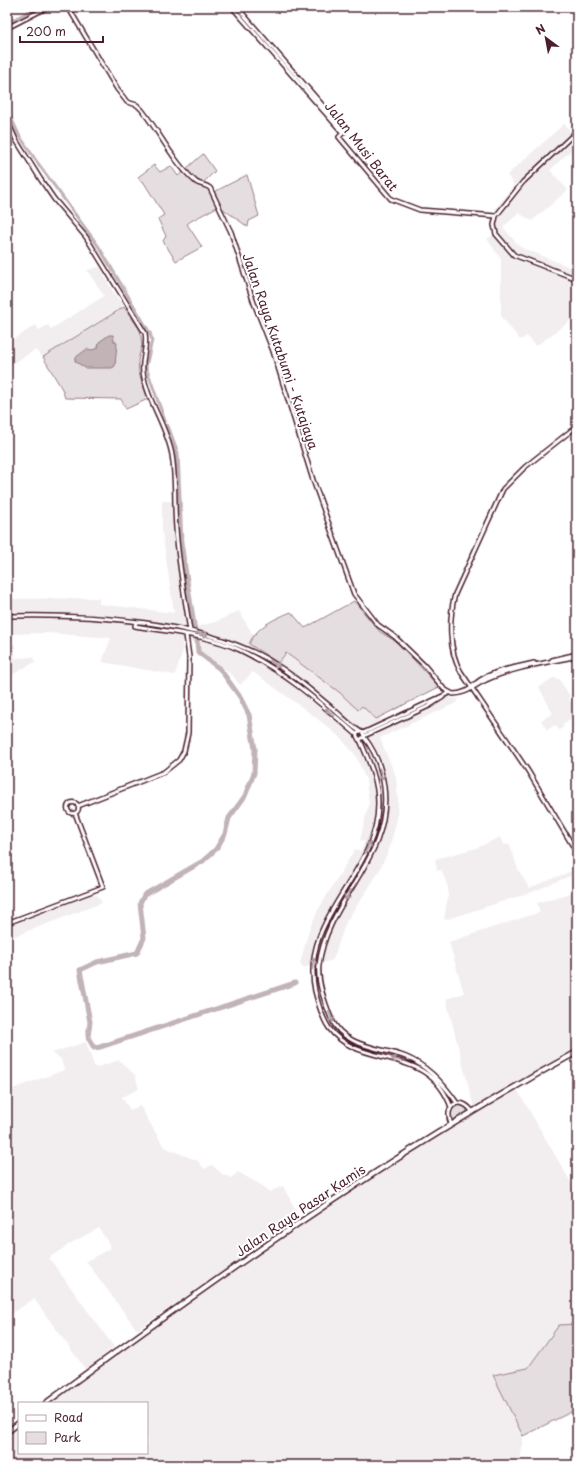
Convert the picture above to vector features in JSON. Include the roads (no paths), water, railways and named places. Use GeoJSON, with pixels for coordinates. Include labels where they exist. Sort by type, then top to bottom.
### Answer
{"type":"FeatureCollection","features":[{"type":"Feature","properties":{"kind":"main road","name":"Jalan Raya Pasar Kamis"},"geometry":{"type":"LineString","coordinates":[[47,1402],[213,1281],[379,1169],[472,1111],[577,1052]]}},
{"type":"Feature","properties":{"kind":"main road"},"geometry":{"type":"LineString","coordinates":[[7,1432],[18,1424]]}},
{"type":"Feature","properties":{"kind":"street"},"geometry":{"type":"LineString","coordinates":[[7,28],[48,7]]}},
{"type":"Feature","properties":{"kind":"street","name":"Jalan Raya Kutabumi - Kutajaya"},"geometry":{"type":"LineString","coordinates":[[68,7],[123,97],[142,110],[173,156],[190,175],[199,184],[205,184],[210,188],[232,232],[314,480],[354,594],[378,625],[396,637],[450,693]]}},
{"type":"Feature","properties":{"kind":"street","name":"Jalan Musi Barat"},"geometry":{"type":"LineString","coordinates":[[232,7],[278,56]]}},
{"type":"Feature","properties":{"kind":"street","name":"Jalan Musi Barat"},"geometry":{"type":"LineString","coordinates":[[237,7],[344,132],[339,137],[391,199],[420,210],[496,216]]}},
{"type":"Feature","properties":{"kind":"street"},"geometry":{"type":"LineString","coordinates":[[7,120],[16,140],[41,180],[54,199],[86,237],[145,332],[147,343],[143,371],[151,399],[168,440],[172,455],[175,483],[176,528],[190,631]]}},
{"type":"Feature","properties":{"kind":"street"},"geometry":{"type":"LineString","coordinates":[[577,131],[523,182],[496,216],[494,232],[514,255],[577,279]]}},
{"type":"Feature","properties":{"kind":"street"},"geometry":{"type":"LineString","coordinates":[[577,426],[525,467],[503,489],[458,586],[452,604],[452,651],[459,669],[471,689],[528,771],[577,853]]}},
{"type":"Feature","properties":{"kind":"street"},"geometry":{"type":"LineString","coordinates":[[7,616],[54,616],[136,622],[190,631],[241,646],[290,674],[363,734],[372,750],[381,772],[385,792],[385,812],[379,838],[369,863],[335,915],[326,935],[319,966],[322,991],[331,1017],[341,1033],[350,1040],[406,1057],[422,1065],[444,1085],[457,1103]]}},
{"type":"Feature","properties":{"kind":"street"},"geometry":{"type":"LineString","coordinates":[[136,622],[135,626],[186,635],[239,650],[264,663],[312,697],[356,734],[357,739],[360,740],[376,782],[378,804],[376,821],[368,849],[326,918],[317,942],[312,969],[315,991],[325,1020],[336,1036],[358,1049],[403,1061],[416,1068],[439,1086],[446,1095],[451,1107]]}},
{"type":"Feature","properties":{"kind":"street"},"geometry":{"type":"LineString","coordinates":[[78,806],[164,772],[179,760],[185,747],[188,733],[189,657],[186,635]]}},
{"type":"Feature","properties":{"kind":"street"},"geometry":{"type":"LineString","coordinates":[[239,650],[241,646]]}},
{"type":"Feature","properties":{"kind":"street"},"geometry":{"type":"LineString","coordinates":[[356,734],[363,734],[434,702],[450,693],[458,694],[471,689],[483,680],[499,674],[577,655]]}},
{"type":"Feature","properties":{"kind":"street"},"geometry":{"type":"LineString","coordinates":[[312,697],[315,694]]}},
{"type":"Feature","properties":{"kind":"street"},"geometry":{"type":"LineString","coordinates":[[360,740],[363,734]]}},
{"type":"Feature","properties":{"kind":"street"},"geometry":{"type":"LineString","coordinates":[[75,813],[68,811],[68,805],[72,802],[78,806]]}},
{"type":"Feature","properties":{"kind":"street"},"geometry":{"type":"LineString","coordinates":[[75,813],[78,810],[78,806]]}},
{"type":"Feature","properties":{"kind":"street"},"geometry":{"type":"LineString","coordinates":[[7,923],[103,887],[75,813]]}},
{"type":"Feature","properties":{"kind":"street"},"geometry":{"type":"LineString","coordinates":[[451,1124],[448,1114],[451,1107],[457,1103],[463,1102],[468,1105],[472,1111]]}},
{"type":"Feature","properties":{"kind":"waterway"},"geometry":{"type":"LineString","coordinates":[[7,23],[37,7]]}},
{"type":"Feature","properties":{"kind":"waterway"},"geometry":{"type":"LineString","coordinates":[[7,109],[19,135],[99,247],[150,333],[152,340],[146,367],[165,421]]}},
{"type":"Feature","properties":{"kind":"waterway"},"geometry":{"type":"LineString","coordinates":[[167,426],[177,453],[181,543],[195,631]]}},
{"type":"Feature","properties":{"kind":"waterway"},"geometry":{"type":"LineString","coordinates":[[197,639],[198,652],[220,669],[240,697],[249,715],[255,749],[254,773],[245,796],[229,818],[225,834],[216,849],[203,861],[144,895],[140,903],[144,938],[137,953],[97,962],[80,970],[90,1022],[88,1037],[94,1048],[100,1047],[295,983]]}}]}
